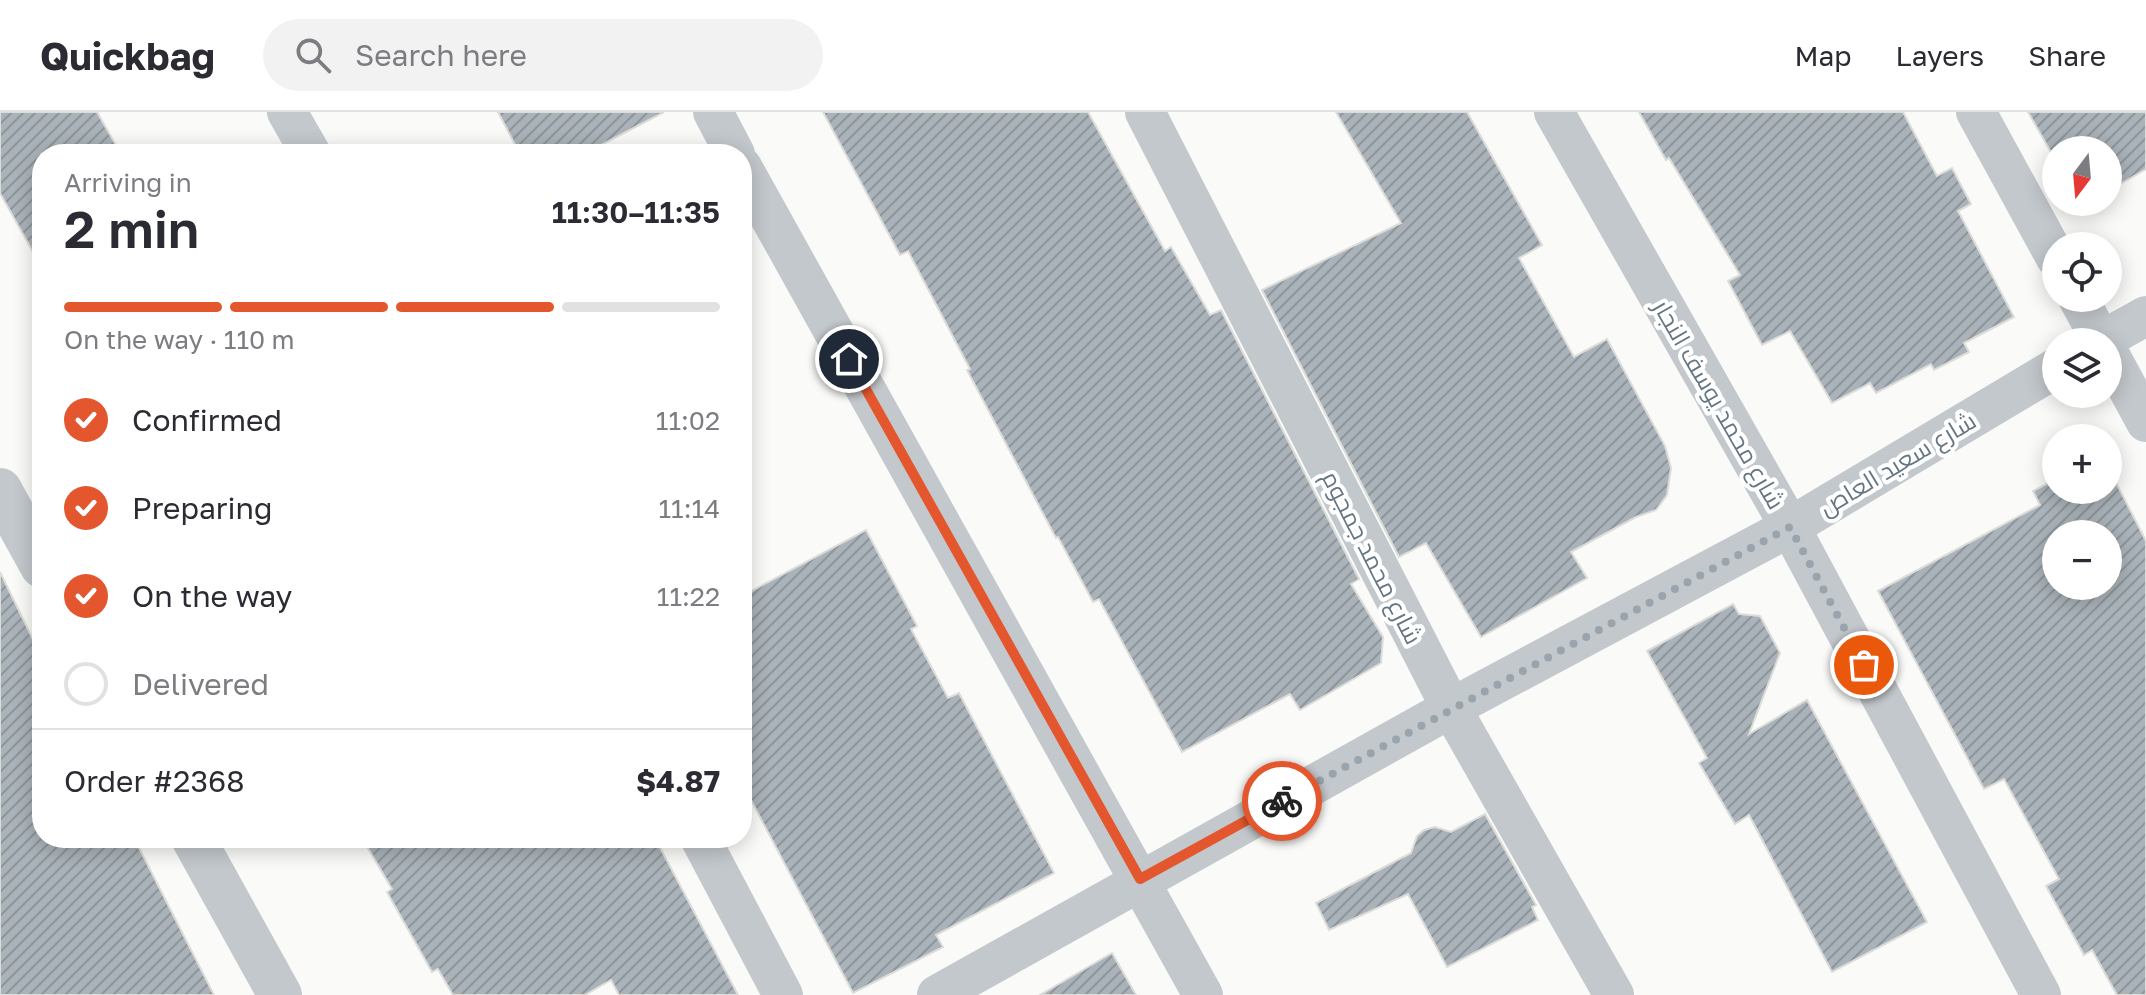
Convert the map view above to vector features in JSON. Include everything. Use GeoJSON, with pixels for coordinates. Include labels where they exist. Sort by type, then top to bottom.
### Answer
{"type":"FeatureCollection","features":[{"type":"Feature","properties":{"kind":"street"},"geometry":{"type":"LineString","coordinates":[[287,112],[305,144]]}},
{"type":"Feature","properties":{"kind":"street"},"geometry":{"type":"LineString","coordinates":[[713,112],[730,144]]}},
{"type":"Feature","properties":{"kind":"street","name":"شارع محمد جمجوم"},"geometry":{"type":"LineString","coordinates":[[1145,112],[1451,708],[1614,995]]}},
{"type":"Feature","properties":{"kind":"street","name":"شارع محمد يوسف النجار"},"geometry":{"type":"LineString","coordinates":[[1554,112],[1790,527],[2041,995]]}},
{"type":"Feature","properties":{"kind":"street"},"geometry":{"type":"LineString","coordinates":[[1976,112],[2042,232]]}},
{"type":"Feature","properties":{"kind":"street"},"geometry":{"type":"LineString","coordinates":[[752,185],[1203,995]]}},
{"type":"Feature","properties":{"kind":"street"},"geometry":{"type":"LineString","coordinates":[[2122,332],[2146,316]]}},
{"type":"Feature","properties":{"kind":"street","name":"شارع سعيد العاص"},"geometry":{"type":"LineString","coordinates":[[937,995],[1451,708],[1790,527],[2042,376]]}},
{"type":"Feature","properties":{"kind":"street"},"geometry":{"type":"LineString","coordinates":[[2122,378],[2146,422]]}},
{"type":"Feature","properties":{"kind":"street"},"geometry":{"type":"LineString","coordinates":[[0,490],[32,548]]}},
{"type":"Feature","properties":{"kind":"street"},"geometry":{"type":"LineString","coordinates":[[199,848],[280,995]]}},
{"type":"Feature","properties":{"kind":"street"},"geometry":{"type":"LineString","coordinates":[[705,848],[783,995]]}},
{"type":"Feature","properties":{"kind":"building"},"geometry":{"type":"Polygon","coordinates":[[[0,112],[97,112],[115,144],[32,144],[32,250],[0,193],[0,112]]]}},
{"type":"Feature","properties":{"kind":"building"},"geometry":{"type":"Polygon","coordinates":[[[498,112],[664,112],[603,144],[515,144],[498,112]]]}},
{"type":"Feature","properties":{"kind":"building"},"geometry":{"type":"Polygon","coordinates":[[[823,112],[1088,112],[1165,251],[1171,247],[1210,315],[1221,310],[1359,579],[1351,584],[1383,637],[1381,663],[1300,710],[1290,694],[1182,752],[1099,599],[1093,602],[1056,538],[908,251],[900,255],[823,112]]]}},
{"type":"Feature","properties":{"kind":"building"},"geometry":{"type":"Polygon","coordinates":[[[1336,112],[1467,112],[1542,245],[1519,258],[1574,357],[1607,339],[1665,446],[1671,468],[1667,495],[1656,510],[1636,517],[1571,552],[1587,578],[1481,637],[1426,543],[1399,557],[1262,290],[1401,223],[1336,112]]]}},
{"type":"Feature","properties":{"kind":"building"},"geometry":{"type":"Polygon","coordinates":[[[1639,112],[1903,112],[1937,176],[1952,168],[1971,204],[1958,211],[2014,317],[1964,343],[1969,352],[1934,370],[1931,364],[1876,393],[1870,383],[1832,403],[1790,331],[1762,345],[1728,281],[1740,275],[1639,112]]]}},
{"type":"Feature","properties":{"kind":"building"},"geometry":{"type":"Polygon","coordinates":[[[2028,112],[2146,112],[2146,169],[2122,183],[2122,136],[2042,136],[2028,112]]]}},
{"type":"Feature","properties":{"kind":"building"},"geometry":{"type":"Polygon","coordinates":[[[2042,486],[2042,504],[2122,504],[2122,494],[2146,541],[2146,995],[2117,995],[2092,950],[2084,955],[2046,886],[2059,879],[2004,779],[1984,789],[1878,591],[2040,505],[2033,491],[2042,486]]]}},
{"type":"Feature","properties":{"kind":"building"},"geometry":{"type":"Polygon","coordinates":[[[866,530],[917,626],[911,629],[948,698],[959,693],[1054,873],[936,935],[943,947],[853,993],[752,802],[752,591],[866,530]]]}},
{"type":"Feature","properties":{"kind":"building"},"geometry":{"type":"Polygon","coordinates":[[[0,572],[32,638],[32,848],[139,848],[214,995],[0,995],[0,572]]]}},
{"type":"Feature","properties":{"kind":"building"},"geometry":{"type":"Polygon","coordinates":[[[1733,604],[1739,614],[1760,616],[1780,653],[1749,734],[1807,700],[1927,922],[1832,972],[1749,815],[1735,824],[1699,763],[1707,758],[1647,651],[1733,604]]]}},
{"type":"Feature","properties":{"kind":"building"},"geometry":{"type":"Polygon","coordinates":[[[1485,814],[1536,905],[1532,907],[1538,920],[1447,967],[1408,894],[1329,930],[1316,903],[1411,853],[1417,836],[1424,830],[1435,827],[1451,832],[1485,814]]]}},
{"type":"Feature","properties":{"kind":"building"},"geometry":{"type":"Polygon","coordinates":[[[368,848],[660,848],[738,995],[619,995],[611,980],[585,995],[453,995],[438,969],[432,972],[387,892],[392,889],[368,848]]]}},
{"type":"Feature","properties":{"kind":"building"},"geometry":{"type":"Polygon","coordinates":[[[1112,953],[1136,995],[1040,995],[1112,953]]]}},
{"type":"Feature","properties":{"kind":"way so far"},"geometry":{"type":"LineString","coordinates":[[1282,801],[1790,527],[1864,665]]}},
{"type":"Feature","properties":{"kind":"route"},"geometry":{"type":"LineString","coordinates":[[849,359],[1140,879],[1282,801]]}}]}
